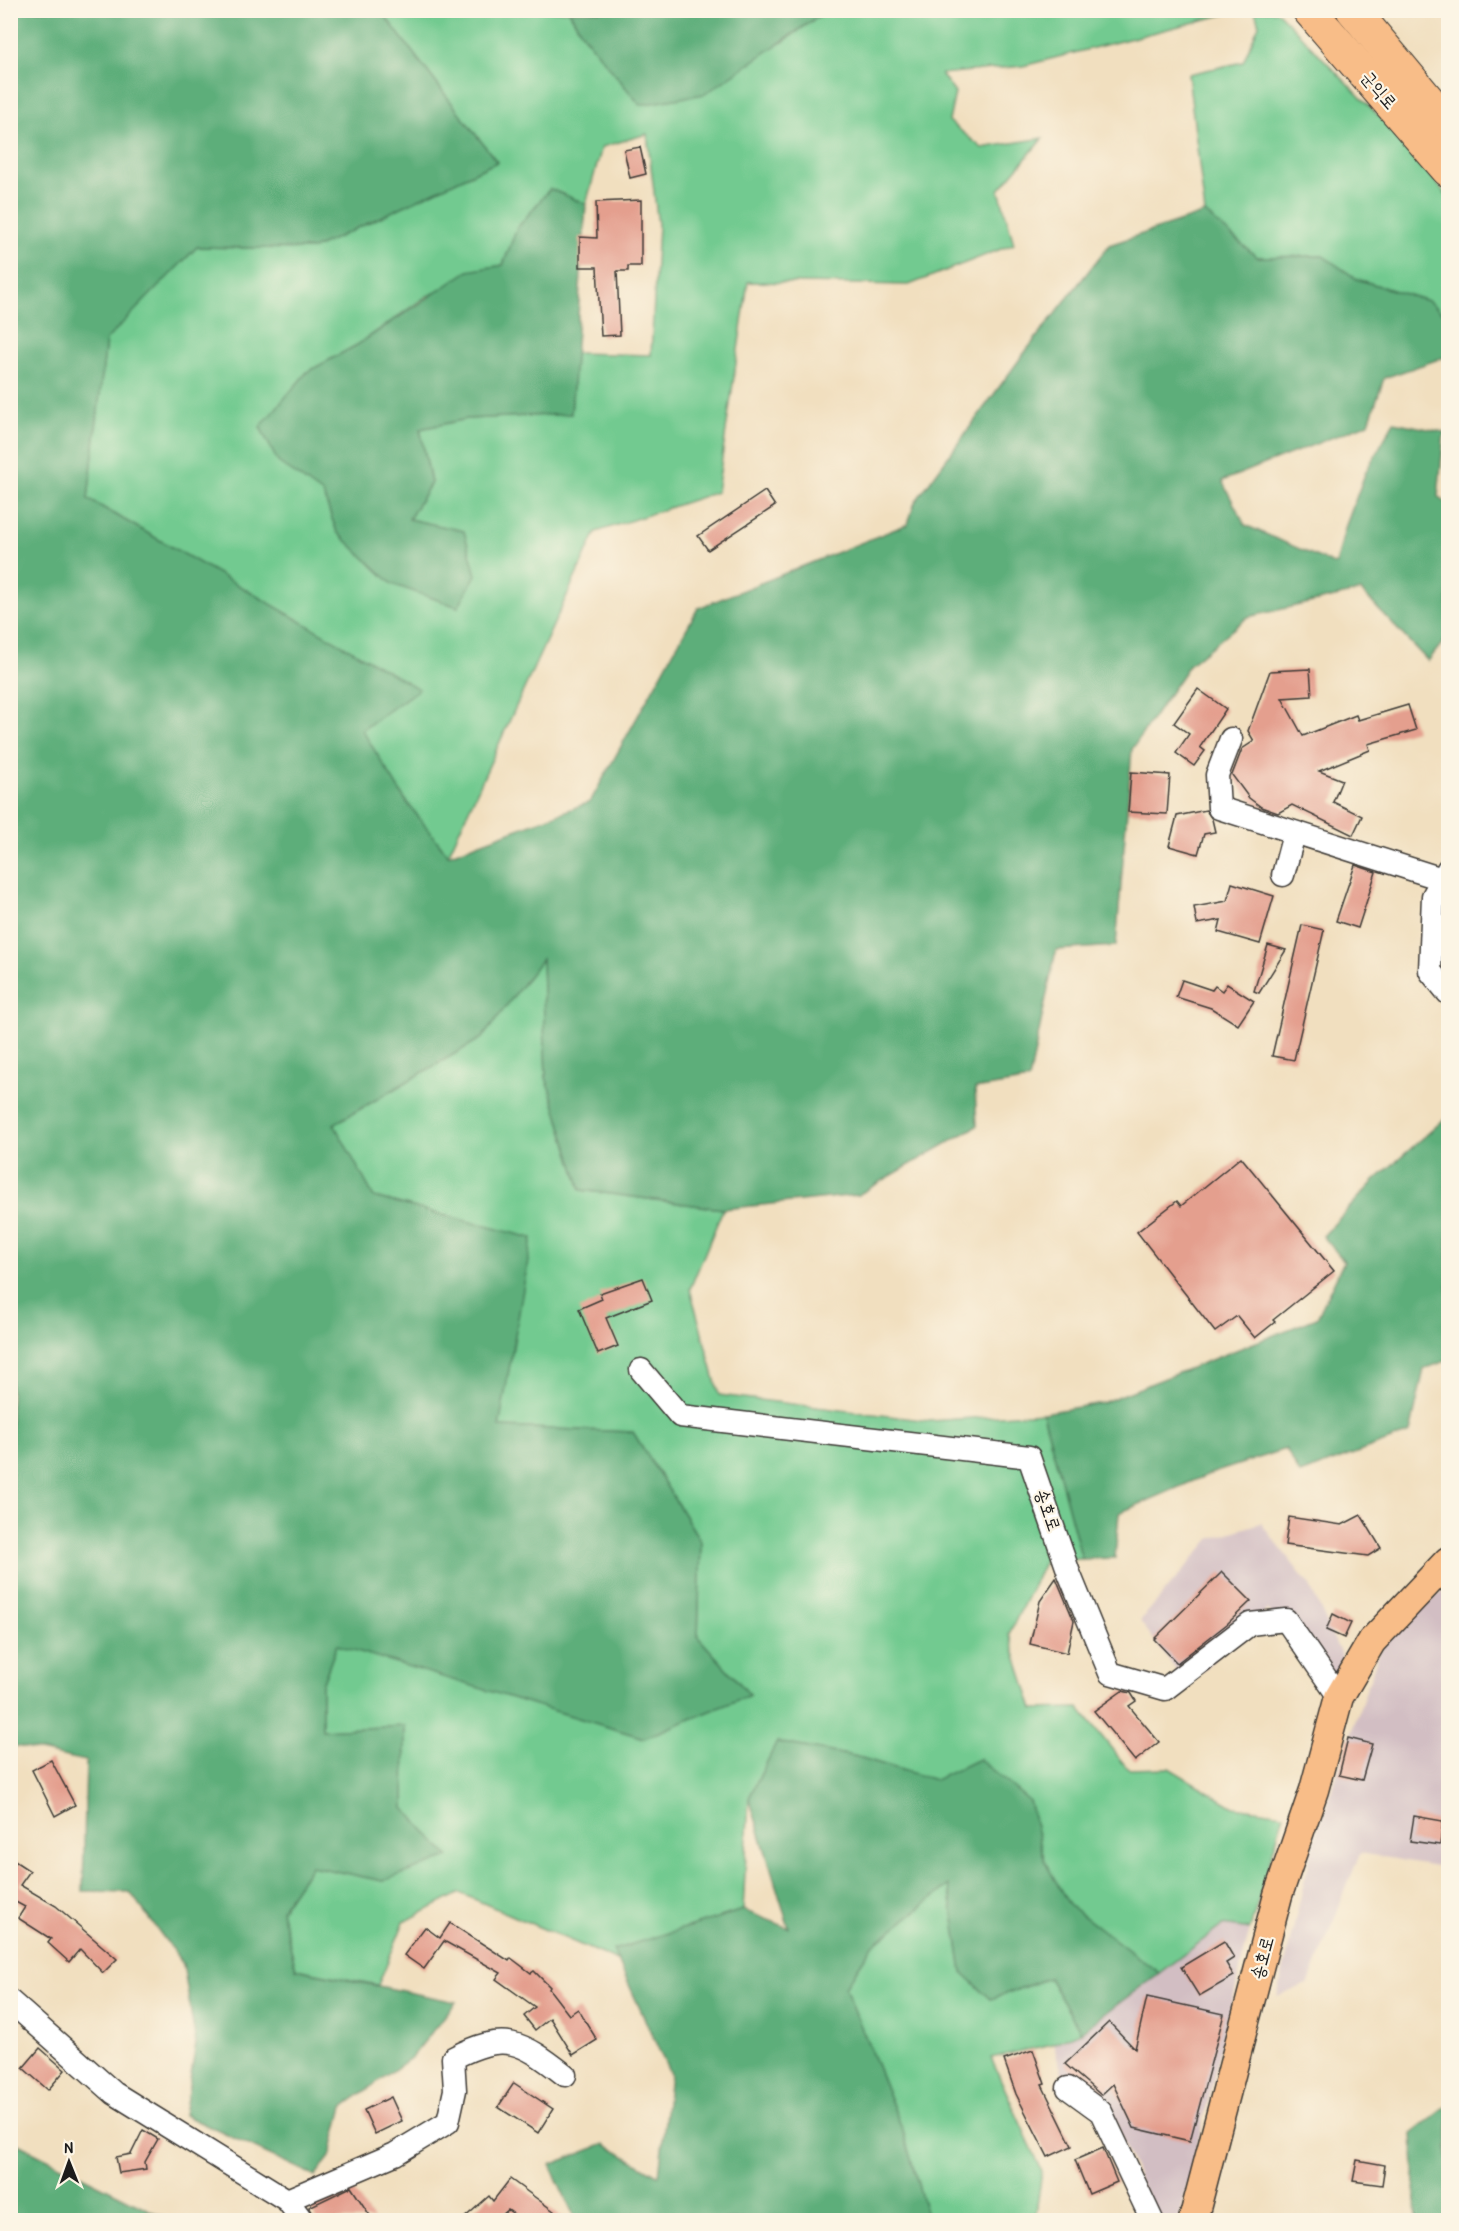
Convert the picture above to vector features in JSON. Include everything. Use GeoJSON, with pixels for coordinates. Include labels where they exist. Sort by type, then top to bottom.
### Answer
{"type":"FeatureCollection","features":[{"type":"Feature","properties":{"kind":"highway","name":"군익로"},"geometry":{"type":"LineString","coordinates":[[1309,10],[1449,170]]}},
{"type":"Feature","properties":{"kind":"highway","name":"군익로"},"geometry":{"type":"LineString","coordinates":[[1353,10],[1449,124]]}},
{"type":"Feature","properties":{"kind":"main road","name":"송호로"},"geometry":{"type":"LineString","coordinates":[[1193,2220],[1278,1895],[1314,1790],[1339,1697],[1372,1641],[1449,1561]]}},
{"type":"Feature","properties":{"kind":"street"},"geometry":{"type":"LineString","coordinates":[[1231,739],[1217,775],[1219,808],[1294,834],[1445,874],[1433,896],[1430,970],[1449,993]]}},
{"type":"Feature","properties":{"kind":"street"},"geometry":{"type":"LineString","coordinates":[[1283,875],[1294,834]]}},
{"type":"Feature","properties":{"kind":"street","name":"송호로"},"geometry":{"type":"LineString","coordinates":[[641,1370],[680,1416],[1029,1457],[1069,1573],[1110,1673],[1166,1689],[1250,1624],[1286,1620],[1339,1697]]}},
{"type":"Feature","properties":{"kind":"street"},"geometry":{"type":"LineString","coordinates":[[10,2001],[114,2093],[287,2200],[302,2220]]}},
{"type":"Feature","properties":{"kind":"street"},"geometry":{"type":"LineString","coordinates":[[287,2200],[395,2154],[448,2122],[455,2090],[453,2058],[481,2043],[501,2042],[531,2048],[565,2074]]}},
{"type":"Feature","properties":{"kind":"street"},"geometry":{"type":"LineString","coordinates":[[1068,2088],[1101,2112],[1152,2220]]}},
{"type":"Feature","properties":{"kind":"shaded area"},"geometry":{"type":"Polygon","coordinates":[[[1261,1523],[1310,1586],[1346,1666],[1327,1701],[1268,1609],[1187,1685],[1140,1621],[1210,1539],[1261,1523]]]}},
{"type":"Feature","properties":{"kind":"shaded area"},"geometry":{"type":"Polygon","coordinates":[[[1448,1586],[1448,1868],[1360,1853],[1309,1983],[1277,1997],[1314,1841],[1382,1644],[1448,1586]]]}},
{"type":"Feature","properties":{"kind":"shaded area"},"geometry":{"type":"Polygon","coordinates":[[[1223,1925],[1250,1929],[1179,2220],[1155,2220],[1110,2108],[1064,2078],[1053,2044],[1081,2032],[1223,1925]]]}},
{"type":"Feature","properties":{"kind":"green space"},"geometry":{"type":"Polygon","coordinates":[[[11,10],[381,11],[497,162],[313,249],[197,247],[106,340],[88,499],[419,689],[362,730],[406,801],[448,855],[590,802],[698,608],[908,524],[915,502],[1022,356],[1109,245],[1205,213],[1257,257],[1323,256],[1357,279],[1428,301],[1448,317],[1448,356],[1384,378],[1369,423],[1222,481],[1245,525],[1336,565],[1345,528],[1366,471],[1394,422],[1444,432],[1438,497],[1448,504],[1448,636],[1428,661],[1361,591],[1248,617],[1189,665],[1132,749],[1116,946],[1056,950],[1029,1080],[975,1089],[977,1126],[858,1195],[723,1209],[581,1190],[546,1077],[542,959],[482,1038],[334,1124],[374,1197],[532,1238],[499,1427],[633,1432],[701,1542],[698,1637],[750,1695],[644,1738],[337,1645],[322,1685],[322,1730],[405,1726],[404,1808],[449,1857],[383,1881],[311,1866],[281,1910],[296,1969],[456,2002],[412,2057],[343,2107],[330,2157],[315,2176],[184,2115],[196,2044],[183,1964],[130,1892],[83,1891],[86,1761],[11,1745],[11,10]]]}},
{"type":"Feature","properties":{"kind":"green space"},"geometry":{"type":"Polygon","coordinates":[[[381,11],[569,11],[583,35],[640,104],[783,42],[826,11],[1238,11],[1023,66],[941,74],[955,93],[949,121],[982,148],[1043,138],[999,190],[1014,244],[909,285],[748,282],[717,492],[596,532],[448,855],[406,801],[361,730],[418,689],[88,499],[106,339],[197,247],[313,249],[497,162],[381,11]],[[647,134],[602,147],[586,204],[550,189],[517,228],[503,265],[427,296],[357,345],[307,372],[260,428],[323,494],[337,532],[409,519],[431,482],[420,429],[467,419],[571,414],[575,353],[651,355],[658,225],[647,134]]]}},
{"type":"Feature","properties":{"kind":"green space"},"geometry":{"type":"Polygon","coordinates":[[[569,11],[826,11],[705,94],[640,105],[583,35],[569,11]]]}},
{"type":"Feature","properties":{"kind":"green space"},"geometry":{"type":"Polygon","coordinates":[[[1255,11],[1277,11],[1402,140],[1448,197],[1448,317],[1428,301],[1357,279],[1323,256],[1257,257],[1205,213],[1188,74],[1243,62],[1259,25],[1255,11]]]}},
{"type":"Feature","properties":{"kind":"green space"},"geometry":{"type":"Polygon","coordinates":[[[550,189],[586,204],[571,414],[467,419],[420,429],[431,483],[409,519],[464,531],[476,575],[458,607],[392,584],[337,532],[323,494],[278,462],[260,427],[307,372],[357,345],[468,271],[503,265],[517,228],[550,189]]]}},
{"type":"Feature","properties":{"kind":"green space"},"geometry":{"type":"Polygon","coordinates":[[[542,958],[546,1077],[581,1190],[723,1209],[690,1289],[719,1395],[930,1421],[1043,1413],[1082,1559],[1045,1561],[1009,1634],[1033,1709],[1079,1708],[1128,1769],[1169,1768],[1234,1807],[1284,1814],[1250,1929],[1223,1925],[1159,1973],[1069,1905],[1045,1862],[1029,1801],[935,1780],[858,1757],[777,1742],[749,1798],[743,1910],[614,1950],[618,1961],[460,1893],[404,1922],[378,1985],[296,1969],[281,1910],[311,1866],[383,1881],[404,1808],[405,1726],[322,1730],[322,1685],[337,1644],[644,1738],[750,1695],[698,1637],[701,1542],[633,1432],[499,1427],[531,1238],[374,1197],[333,1125],[482,1038],[542,958]]]}},
{"type":"Feature","properties":{"kind":"green space"},"geometry":{"type":"Polygon","coordinates":[[[1448,1116],[1448,1360],[1424,1369],[1410,1433],[1300,1474],[1286,1449],[1207,1475],[1119,1513],[1115,1558],[1082,1559],[1043,1413],[1102,1403],[1317,1318],[1344,1261],[1323,1236],[1374,1181],[1448,1116]]]}},
{"type":"Feature","properties":{"kind":"green space"},"geometry":{"type":"Polygon","coordinates":[[[777,1742],[858,1757],[935,1780],[979,1759],[1029,1801],[1045,1862],[1069,1905],[1159,1973],[1081,2032],[1049,1978],[991,1999],[962,1972],[949,1885],[872,1946],[845,1987],[903,2131],[928,2220],[576,2220],[550,2165],[604,2144],[659,2176],[670,2074],[613,1950],[743,1910],[789,1928],[749,1798],[777,1742]]]}},
{"type":"Feature","properties":{"kind":"green space"},"geometry":{"type":"Polygon","coordinates":[[[949,1885],[962,1972],[991,1999],[1049,1978],[1081,2032],[1052,2044],[991,2058],[1042,2171],[1035,2220],[928,2220],[903,2131],[845,1987],[872,1946],[949,1885]]]}},
{"type":"Feature","properties":{"kind":"green space"},"geometry":{"type":"Polygon","coordinates":[[[1448,2105],[1448,2220],[1417,2220],[1412,2133],[1448,2105]]]}},
{"type":"Feature","properties":{"kind":"green space"},"geometry":{"type":"Polygon","coordinates":[[[10,2140],[169,2220],[11,2220],[10,2140]]]}},
{"type":"Feature","properties":{"kind":"building"},"geometry":{"type":"Polygon","coordinates":[[[640,147],[646,174],[630,178],[624,150],[640,147]]]}},
{"type":"Feature","properties":{"kind":"building"},"geometry":{"type":"Polygon","coordinates":[[[641,200],[641,266],[628,266],[628,271],[617,271],[620,335],[601,336],[597,267],[580,267],[580,237],[597,238],[596,202],[641,200]]]}},
{"type":"Feature","properties":{"kind":"building"},"geometry":{"type":"Polygon","coordinates":[[[765,491],[775,506],[708,550],[698,536],[765,491]]]}},
{"type":"Feature","properties":{"kind":"building"},"geometry":{"type":"Polygon","coordinates":[[[1310,669],[1312,696],[1282,698],[1303,736],[1356,715],[1358,720],[1408,705],[1416,730],[1368,744],[1370,750],[1319,771],[1342,780],[1333,802],[1362,816],[1353,835],[1292,805],[1278,813],[1261,807],[1249,798],[1232,775],[1242,749],[1254,741],[1248,731],[1270,671],[1310,669]]]}},
{"type":"Feature","properties":{"kind":"building"},"geometry":{"type":"Polygon","coordinates":[[[1198,689],[1226,709],[1200,747],[1205,751],[1194,766],[1176,753],[1189,734],[1174,723],[1198,689]]]}},
{"type":"Feature","properties":{"kind":"building"},"geometry":{"type":"Polygon","coordinates":[[[1131,772],[1170,775],[1167,814],[1128,812],[1131,772]]]}},
{"type":"Feature","properties":{"kind":"building"},"geometry":{"type":"Polygon","coordinates":[[[1206,810],[1212,819],[1215,832],[1204,834],[1198,854],[1169,846],[1177,816],[1206,810]]]}},
{"type":"Feature","properties":{"kind":"building"},"geometry":{"type":"Polygon","coordinates":[[[1355,865],[1376,872],[1358,928],[1336,921],[1355,865]]]}},
{"type":"Feature","properties":{"kind":"building"},"geometry":{"type":"Polygon","coordinates":[[[1232,883],[1274,896],[1260,944],[1218,932],[1221,920],[1197,924],[1194,907],[1227,901],[1232,883]]]}},
{"type":"Feature","properties":{"kind":"building"},"geometry":{"type":"Polygon","coordinates":[[[1302,925],[1324,930],[1294,1060],[1272,1056],[1302,925]]]}},
{"type":"Feature","properties":{"kind":"building"},"geometry":{"type":"Polygon","coordinates":[[[1268,945],[1286,950],[1259,993],[1254,991],[1268,945]]]}},
{"type":"Feature","properties":{"kind":"building"},"geometry":{"type":"Polygon","coordinates":[[[1182,980],[1212,990],[1215,986],[1222,991],[1227,984],[1254,1001],[1238,1025],[1211,1008],[1176,997],[1182,980]]]}},
{"type":"Feature","properties":{"kind":"building"},"geometry":{"type":"Polygon","coordinates":[[[1241,1157],[1334,1271],[1273,1320],[1275,1322],[1255,1338],[1237,1316],[1215,1332],[1137,1232],[1177,1201],[1181,1206],[1241,1157]]]}},
{"type":"Feature","properties":{"kind":"building"},"geometry":{"type":"Polygon","coordinates":[[[643,1278],[652,1300],[606,1318],[618,1346],[598,1354],[579,1309],[602,1299],[600,1293],[643,1278]]]}},
{"type":"Feature","properties":{"kind":"building"},"geometry":{"type":"Polygon","coordinates":[[[1361,1515],[1381,1548],[1368,1556],[1285,1545],[1289,1517],[1342,1525],[1361,1515]]]}},
{"type":"Feature","properties":{"kind":"building"},"geometry":{"type":"Polygon","coordinates":[[[1222,1572],[1251,1601],[1227,1624],[1177,1663],[1154,1639],[1222,1572]]]}},
{"type":"Feature","properties":{"kind":"building"},"geometry":{"type":"Polygon","coordinates":[[[1056,1578],[1074,1621],[1067,1653],[1030,1644],[1040,1601],[1056,1578]]]}},
{"type":"Feature","properties":{"kind":"building"},"geometry":{"type":"Polygon","coordinates":[[[1333,1614],[1351,1623],[1344,1638],[1326,1630],[1333,1614]]]}},
{"type":"Feature","properties":{"kind":"building"},"geometry":{"type":"Polygon","coordinates":[[[1122,1691],[1131,1693],[1136,1701],[1129,1706],[1159,1742],[1135,1761],[1094,1711],[1122,1691]]]}},
{"type":"Feature","properties":{"kind":"building"},"geometry":{"type":"Polygon","coordinates":[[[1348,1738],[1372,1744],[1362,1780],[1339,1775],[1348,1738]]]}},
{"type":"Feature","properties":{"kind":"building"},"geometry":{"type":"Polygon","coordinates":[[[51,1760],[75,1805],[55,1816],[32,1770],[51,1760]]]}},
{"type":"Feature","properties":{"kind":"building"},"geometry":{"type":"Polygon","coordinates":[[[1414,1816],[1443,1821],[1440,1845],[1410,1841],[1414,1816]]]}},
{"type":"Feature","properties":{"kind":"building"},"geometry":{"type":"Polygon","coordinates":[[[10,1858],[30,1871],[20,1885],[56,1906],[117,1959],[103,1973],[80,1949],[69,1962],[48,1943],[51,1939],[18,1918],[25,1907],[10,1899],[10,1858]]]}},
{"type":"Feature","properties":{"kind":"building"},"geometry":{"type":"Polygon","coordinates":[[[450,1923],[509,1961],[511,1958],[531,1973],[534,1971],[550,1987],[549,1989],[569,2015],[578,2009],[597,2040],[573,2055],[550,2018],[535,2030],[524,2016],[535,2007],[496,1979],[501,1973],[444,1941],[424,1969],[404,1955],[425,1927],[440,1938],[450,1923]]]}},
{"type":"Feature","properties":{"kind":"building"},"geometry":{"type":"Polygon","coordinates":[[[1224,1941],[1234,1958],[1226,1963],[1234,1976],[1199,1996],[1181,1967],[1224,1941]]]}},
{"type":"Feature","properties":{"kind":"building"},"geometry":{"type":"Polygon","coordinates":[[[1147,1997],[1224,2014],[1190,2141],[1134,2128],[1113,2084],[1101,2095],[1065,2064],[1109,2022],[1135,2049],[1147,1997]]]}},
{"type":"Feature","properties":{"kind":"building"},"geometry":{"type":"Polygon","coordinates":[[[40,2048],[65,2070],[48,2090],[23,2068],[40,2048]]]}},
{"type":"Feature","properties":{"kind":"building"},"geometry":{"type":"Polygon","coordinates":[[[1033,2050],[1045,2084],[1042,2085],[1072,2146],[1048,2157],[1016,2094],[1004,2060],[1033,2050]]]}},
{"type":"Feature","properties":{"kind":"building"},"geometry":{"type":"Polygon","coordinates":[[[514,2083],[553,2109],[538,2133],[498,2107],[514,2083]]]}},
{"type":"Feature","properties":{"kind":"building"},"geometry":{"type":"Polygon","coordinates":[[[391,2097],[402,2121],[375,2134],[364,2110],[391,2097]]]}},
{"type":"Feature","properties":{"kind":"building"},"geometry":{"type":"Polygon","coordinates":[[[143,2130],[158,2139],[145,2162],[146,2169],[119,2173],[116,2157],[131,2154],[143,2130]]]}},
{"type":"Feature","properties":{"kind":"building"},"geometry":{"type":"Polygon","coordinates":[[[1103,2148],[1117,2182],[1089,2194],[1075,2160],[1103,2148]]]}},
{"type":"Feature","properties":{"kind":"building"},"geometry":{"type":"Polygon","coordinates":[[[1357,2160],[1385,2165],[1382,2185],[1353,2181],[1357,2160]]]}},
{"type":"Feature","properties":{"kind":"building"},"geometry":{"type":"Polygon","coordinates":[[[510,2179],[566,2220],[522,2220],[508,2210],[496,2220],[462,2220],[489,2196],[493,2201],[510,2179]]]}},
{"type":"Feature","properties":{"kind":"building"},"geometry":{"type":"Polygon","coordinates":[[[351,2187],[373,2220],[317,2220],[309,2207],[351,2187]]]}}]}
